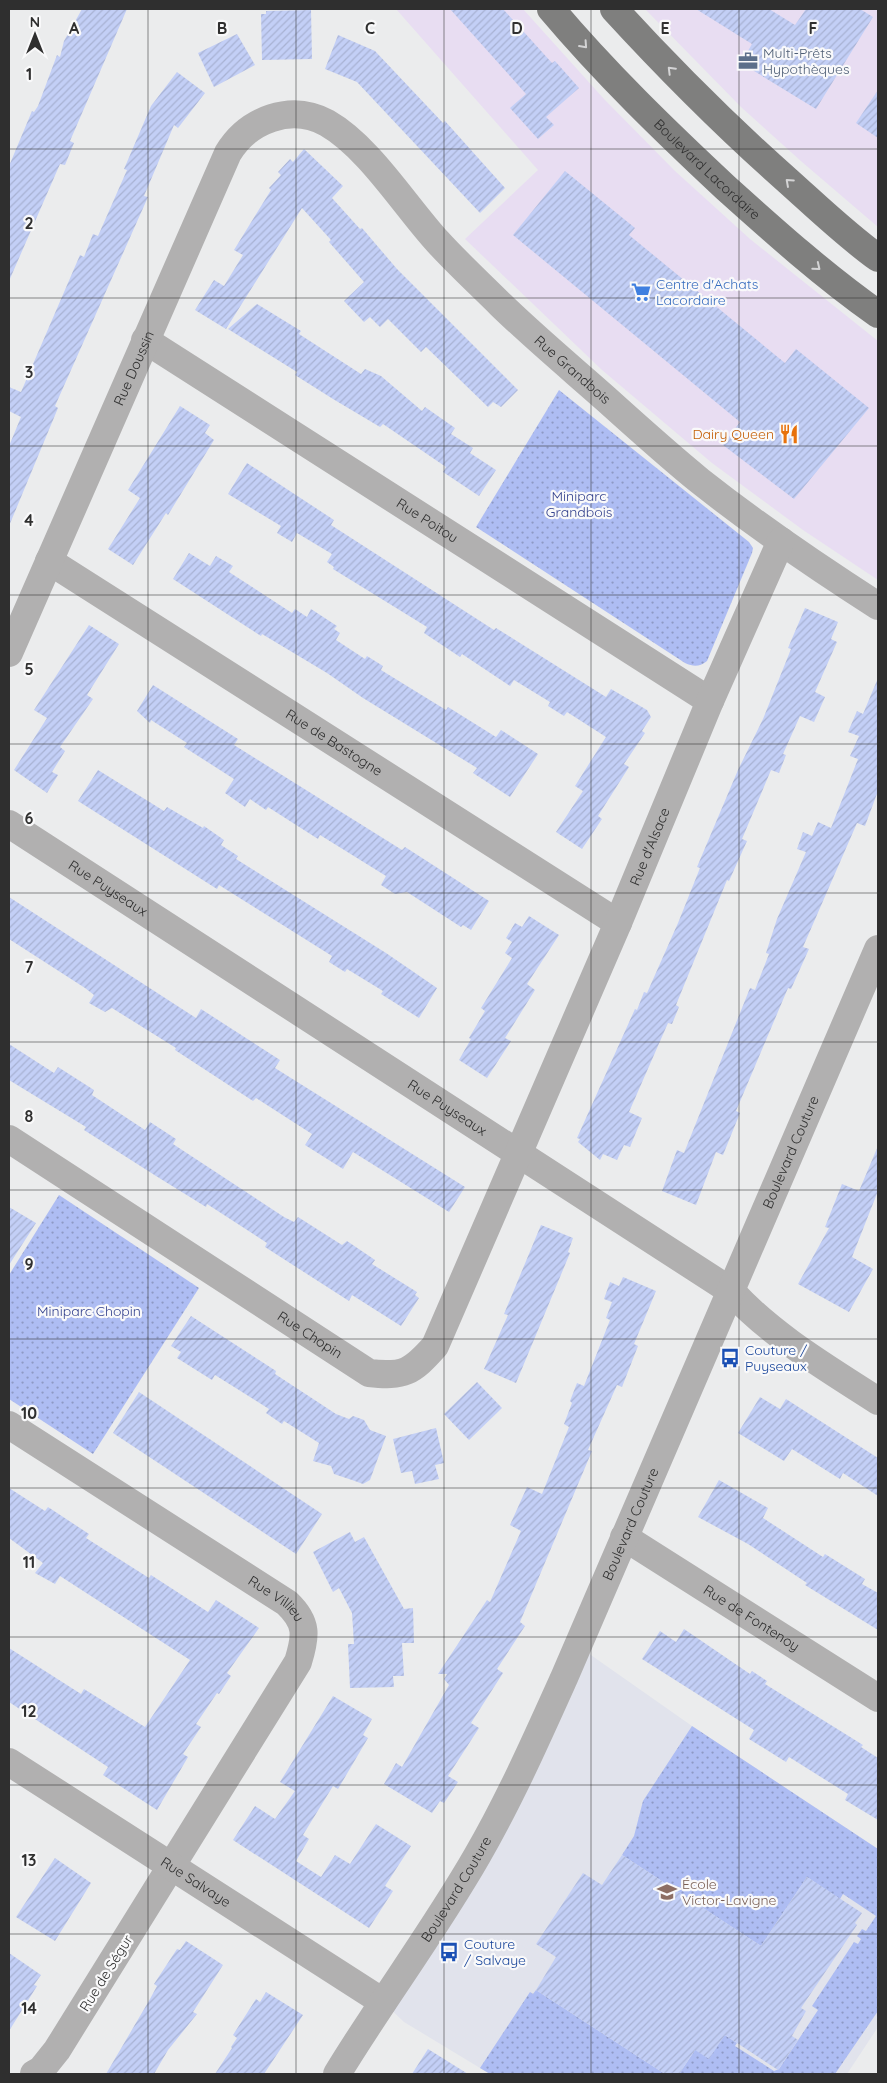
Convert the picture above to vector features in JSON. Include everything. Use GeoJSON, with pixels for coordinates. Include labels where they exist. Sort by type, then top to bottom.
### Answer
{"type":"FeatureCollection","features":[{"type":"Feature","properties":{"kind":"main road","name":"Boulevard Lacordaire"},"geometry":{"type":"LineString","coordinates":[[551,9],[636,102],[696,159],[779,236],[878,314]]}},
{"type":"Feature","properties":{"kind":"main road"},"geometry":{"type":"LineString","coordinates":[[614,9],[647,46],[737,136],[825,215],[878,258]]}},
{"type":"Feature","properties":{"kind":"street","name":"Rue Doussin"},"geometry":{"type":"LineString","coordinates":[[9,653],[228,153],[238,138],[253,126],[272,118],[290,115]]}},
{"type":"Feature","properties":{"kind":"street","name":"Rue Grandbois"},"geometry":{"type":"LineString","coordinates":[[290,115],[311,117],[327,123],[355,144],[438,242],[529,333],[700,480],[781,541],[878,606]]}},
{"type":"Feature","properties":{"kind":"street","name":"Rue Poitou"},"geometry":{"type":"LineString","coordinates":[[145,340],[710,701]]}},
{"type":"Feature","properties":{"kind":"street","name":"Rue d'Alsace"},"geometry":{"type":"LineString","coordinates":[[518,1152],[618,923],[710,701],[781,541]]}},
{"type":"Feature","properties":{"kind":"street","name":"Rue de Bastogne"},"geometry":{"type":"LineString","coordinates":[[49,561],[618,923]]}},
{"type":"Feature","properties":{"kind":"street","name":"Rue Puyseaux"},"geometry":{"type":"LineString","coordinates":[[9,824],[731,1291],[753,1315],[830,1370],[878,1401]]}},
{"type":"Feature","properties":{"kind":"street","name":"Boulevard Couture"},"geometry":{"type":"LineString","coordinates":[[337,2074],[434,1928],[478,1855],[532,1748],[878,949]]}},
{"type":"Feature","properties":{"kind":"street","name":"Rue Chopin"},"geometry":{"type":"LineString","coordinates":[[9,1140],[348,1360],[370,1372],[393,1376],[418,1365],[435,1346],[518,1152]]}},
{"type":"Feature","properties":{"kind":"street","name":"Rue Villieu"},"geometry":{"type":"LineString","coordinates":[[9,1425],[287,1604],[299,1615],[304,1631],[298,1662],[172,1868]]}},
{"type":"Feature","properties":{"kind":"street","name":"Rue de Fontenoy"},"geometry":{"type":"LineString","coordinates":[[624,1537],[878,1698]]}},
{"type":"Feature","properties":{"kind":"street","name":"Rue Salvaye"},"geometry":{"type":"LineString","coordinates":[[9,1762],[384,2002]]}},
{"type":"Feature","properties":{"kind":"street","name":"Rue de Ségur"},"geometry":{"type":"LineString","coordinates":[[34,2074],[41,2070],[57,2050],[172,1868]]}},
{"type":"Feature","properties":{"kind":"shaded area"},"geometry":{"type":"Polygon","coordinates":[[[396,9],[523,9],[604,99],[675,171],[750,239],[878,341],[878,580],[803,530],[712,463],[602,370],[465,239],[538,170],[396,9]]]}},
{"type":"Feature","properties":{"kind":"shaded area"},"geometry":{"type":"Polygon","coordinates":[[[645,9],[878,9],[878,227],[741,107],[645,9]]]}},
{"type":"Feature","properties":{"kind":"shaded area","name":"École Victor-Lavigne"},"geometry":{"type":"Polygon","coordinates":[[[578,1646],[692,1726],[878,1849],[878,2027],[847,2074],[490,2074],[404,2022],[383,2002],[578,1646]]]}},
{"type":"Feature","properties":{"kind":"green space","name":"Miniparc Grandbois"},"geometry":{"type":"Polygon","coordinates":[[[559,390],[749,542],[753,548],[707,661],[694,666],[685,663],[476,527],[559,390]]]}},
{"type":"Feature","properties":{"kind":"green space","name":"Miniparc Chopin"},"geometry":{"type":"Polygon","coordinates":[[[59,1195],[199,1288],[93,1454],[9,1399],[9,1275],[59,1195]]]}},
{"type":"Feature","properties":{"kind":"green space"},"geometry":{"type":"Polygon","coordinates":[[[692,1726],[878,1849],[878,2011],[835,2074],[679,2074],[695,2050],[725,2035],[737,2043],[735,2046],[774,2071],[779,2069],[818,2010],[812,2006],[854,1942],[858,1944],[861,1939],[857,1936],[862,1929],[866,1931],[876,1916],[843,1894],[840,1899],[807,1877],[761,1946],[622,1855],[634,1836],[643,1801],[692,1726]]]}},
{"type":"Feature","properties":{"kind":"green space"},"geometry":{"type":"Polygon","coordinates":[[[536,1990],[665,2074],[490,2074],[480,2068],[530,1992],[533,1994],[536,1990]]]}},
{"type":"Feature","properties":{"kind":"building"},"geometry":{"type":"Polygon","coordinates":[[[82,9],[127,9],[70,141],[74,143],[65,165],[60,164],[9,281],[9,166],[32,111],[34,112],[38,106],[57,55],[60,57],[64,41],[82,9]]]}},
{"type":"Feature","properties":{"kind":"building"},"geometry":{"type":"Polygon","coordinates":[[[450,9],[503,9],[552,63],[555,61],[579,88],[546,117],[554,125],[538,139],[510,108],[526,94],[450,9]]]}},
{"type":"Feature","properties":{"kind":"building"},"geometry":{"type":"Polygon","coordinates":[[[696,9],[769,9],[795,25],[806,9],[860,9],[873,17],[816,109],[741,63],[752,44],[696,9]]]}},
{"type":"Feature","properties":{"kind":"building"},"geometry":{"type":"Polygon","coordinates":[[[311,10],[312,59],[262,60],[261,14],[266,14],[266,11],[311,10]]]}},
{"type":"Feature","properties":{"kind":"building"},"geometry":{"type":"Polygon","coordinates":[[[237,34],[255,65],[214,87],[198,53],[237,34]]]}},
{"type":"Feature","properties":{"kind":"building"},"geometry":{"type":"Polygon","coordinates":[[[338,35],[375,51],[443,123],[445,121],[505,188],[480,213],[357,82],[325,69],[338,35]]]}},
{"type":"Feature","properties":{"kind":"building"},"geometry":{"type":"Polygon","coordinates":[[[177,72],[205,93],[178,128],[174,125],[144,196],[148,197],[55,406],[58,408],[9,526],[9,446],[21,417],[9,411],[9,387],[21,392],[80,255],[84,257],[93,234],[98,236],[127,170],[124,169],[151,106],[177,72]]]}},
{"type":"Feature","properties":{"kind":"building"},"geometry":{"type":"Polygon","coordinates":[[[878,90],[878,138],[856,123],[878,90]]]}},
{"type":"Feature","properties":{"kind":"building"},"geometry":{"type":"Polygon","coordinates":[[[304,149],[343,186],[332,198],[360,229],[362,228],[397,269],[518,390],[501,407],[493,402],[488,407],[426,347],[421,352],[388,319],[380,327],[370,317],[364,322],[344,301],[364,282],[329,242],[331,240],[302,208],[226,329],[195,310],[214,280],[224,286],[243,255],[234,250],[271,190],[269,188],[281,175],[278,172],[290,159],[293,162],[304,149]]]}},
{"type":"Feature","properties":{"kind":"building"},"geometry":{"type":"Polygon","coordinates":[[[565,171],[635,228],[629,235],[785,363],[796,349],[869,408],[794,499],[723,445],[740,422],[513,235],[565,171]]]}},
{"type":"Feature","properties":{"kind":"building"},"geometry":{"type":"Polygon","coordinates":[[[257,304],[301,331],[299,334],[361,374],[365,369],[381,376],[422,411],[425,407],[455,428],[451,434],[473,448],[470,453],[496,470],[479,496],[443,472],[446,467],[383,424],[380,427],[333,399],[295,375],[297,372],[228,329],[257,304]]]}},
{"type":"Feature","properties":{"kind":"building"},"geometry":{"type":"Polygon","coordinates":[[[180,406],[210,425],[205,433],[214,440],[168,515],[166,513],[133,565],[108,549],[140,498],[128,490],[180,406]]]}},
{"type":"Feature","properties":{"kind":"building"},"geometry":{"type":"Polygon","coordinates":[[[247,463],[334,520],[331,525],[494,630],[496,628],[606,697],[611,689],[647,710],[651,717],[642,731],[645,733],[624,764],[629,767],[598,816],[602,819],[582,849],[556,832],[583,791],[575,786],[606,737],[567,712],[564,716],[548,706],[550,702],[514,680],[510,686],[462,654],[460,657],[424,633],[427,627],[333,569],[334,567],[327,562],[332,554],[297,533],[292,542],[277,533],[281,526],[228,494],[247,463]]]}},
{"type":"Feature","properties":{"kind":"building"},"geometry":{"type":"Polygon","coordinates":[[[189,553],[210,566],[216,556],[233,566],[229,572],[292,613],[295,609],[307,617],[311,609],[337,626],[334,629],[340,633],[336,640],[365,659],[367,656],[383,666],[381,670],[446,710],[448,707],[496,737],[501,730],[538,754],[510,797],[473,773],[477,768],[363,698],[327,673],[262,634],[261,636],[173,579],[189,553]]]}},
{"type":"Feature","properties":{"kind":"building"},"geometry":{"type":"Polygon","coordinates":[[[805,608],[838,622],[831,639],[837,642],[815,692],[825,697],[814,722],[800,716],[783,754],[786,755],[779,773],[771,770],[742,839],[747,841],[729,881],[727,880],[676,1005],[679,1007],[672,1024],[668,1023],[629,1112],[642,1118],[630,1147],[624,1145],[617,1160],[603,1154],[600,1160],[578,1142],[580,1139],[577,1138],[635,1009],[637,1010],[644,992],[647,993],[678,923],[700,868],[697,867],[738,770],[763,719],[791,649],[788,648],[805,608]]]}},
{"type":"Feature","properties":{"kind":"building"},"geometry":{"type":"Polygon","coordinates":[[[89,625],[119,644],[87,695],[93,699],[60,747],[65,751],[52,772],[58,775],[47,793],[14,770],[47,718],[34,710],[89,625]]]}},
{"type":"Feature","properties":{"kind":"building"},"geometry":{"type":"Polygon","coordinates":[[[878,678],[878,791],[865,826],[857,823],[803,947],[809,949],[791,989],[788,988],[736,1111],[740,1113],[723,1155],[716,1152],[696,1205],[662,1191],[677,1150],[684,1153],[750,988],[755,990],[769,954],[766,953],[777,919],[806,852],[797,849],[803,832],[812,836],[818,822],[831,828],[858,759],[850,756],[859,736],[848,732],[857,711],[863,714],[878,678]]]}},
{"type":"Feature","properties":{"kind":"building"},"geometry":{"type":"Polygon","coordinates":[[[153,685],[238,739],[234,745],[402,850],[405,847],[489,901],[471,930],[463,925],[461,927],[407,892],[395,894],[381,885],[386,876],[320,835],[318,839],[268,807],[266,810],[250,799],[245,807],[225,793],[234,779],[184,747],[187,743],[151,720],[150,723],[137,711],[153,685]]]}},
{"type":"Feature","properties":{"kind":"building"},"geometry":{"type":"Polygon","coordinates":[[[98,770],[164,811],[167,807],[203,828],[204,826],[224,840],[221,845],[238,856],[236,859],[386,953],[437,988],[419,1018],[381,994],[383,991],[347,969],[345,972],[329,962],[332,956],[219,885],[217,889],[78,801],[98,770]]]}},
{"type":"Feature","properties":{"kind":"building"},"geometry":{"type":"Polygon","coordinates":[[[9,897],[196,1018],[201,1009],[280,1060],[275,1068],[465,1187],[449,1212],[353,1152],[343,1169],[305,1145],[312,1134],[256,1098],[253,1101],[175,1050],[176,1048],[112,1008],[105,1012],[89,1003],[94,995],[9,939],[9,897]]]}},
{"type":"Feature","properties":{"kind":"building"},"geometry":{"type":"Polygon","coordinates":[[[529,916],[559,935],[527,984],[535,990],[505,1038],[511,1041],[487,1078],[459,1060],[485,1011],[481,1008],[512,958],[505,953],[512,942],[506,938],[515,923],[522,927],[529,916]]]}},
{"type":"Feature","properties":{"kind":"building"},"geometry":{"type":"Polygon","coordinates":[[[9,1044],[54,1073],[58,1067],[94,1090],[92,1095],[145,1130],[150,1122],[176,1139],[173,1144],[284,1217],[294,1222],[298,1217],[342,1245],[347,1241],[375,1260],[372,1264],[417,1292],[415,1295],[419,1298],[401,1326],[352,1295],[349,1301],[265,1247],[267,1243],[207,1204],[206,1207],[156,1176],[84,1130],[86,1127],[9,1080],[9,1044]]]}},
{"type":"Feature","properties":{"kind":"building"},"geometry":{"type":"Polygon","coordinates":[[[878,1146],[878,1191],[852,1257],[873,1269],[849,1312],[798,1284],[829,1228],[825,1227],[842,1184],[859,1191],[878,1146]]]}},
{"type":"Feature","properties":{"kind":"building"},"geometry":{"type":"Polygon","coordinates":[[[9,1207],[36,1223],[9,1265],[9,1207]]]}},
{"type":"Feature","properties":{"kind":"building"},"geometry":{"type":"Polygon","coordinates":[[[541,1225],[573,1238],[568,1252],[570,1253],[516,1383],[484,1369],[508,1315],[504,1314],[541,1225]]]}},
{"type":"Feature","properties":{"kind":"building"},"geometry":{"type":"Polygon","coordinates":[[[623,1277],[656,1291],[634,1344],[638,1346],[622,1387],[617,1385],[588,1450],[592,1451],[520,1622],[525,1626],[497,1669],[503,1673],[471,1723],[479,1728],[448,1776],[458,1782],[444,1803],[440,1801],[432,1813],[384,1784],[396,1763],[402,1767],[449,1685],[444,1679],[447,1674],[438,1674],[487,1600],[490,1602],[521,1531],[510,1525],[527,1487],[542,1494],[569,1427],[564,1424],[577,1383],[584,1386],[610,1320],[606,1318],[612,1302],[604,1299],[610,1282],[619,1286],[623,1277]]]}},
{"type":"Feature","properties":{"kind":"building"},"geometry":{"type":"Polygon","coordinates":[[[191,1316],[276,1371],[275,1374],[336,1414],[349,1419],[353,1416],[364,1420],[370,1430],[386,1436],[370,1480],[363,1484],[334,1474],[331,1466],[313,1461],[319,1443],[284,1421],[282,1424],[266,1413],[269,1409],[215,1375],[212,1380],[177,1358],[181,1352],[171,1346],[191,1316]]]}},
{"type":"Feature","properties":{"kind":"building"},"geometry":{"type":"Polygon","coordinates":[[[477,1382],[502,1408],[469,1440],[444,1414],[477,1382]]]}},
{"type":"Feature","properties":{"kind":"building"},"geometry":{"type":"Polygon","coordinates":[[[139,1392],[322,1514],[296,1554],[113,1433],[139,1392]]]}},
{"type":"Feature","properties":{"kind":"building"},"geometry":{"type":"Polygon","coordinates":[[[760,1397],[780,1409],[786,1399],[878,1458],[878,1496],[843,1473],[840,1479],[792,1449],[784,1461],[738,1433],[760,1397]]]}},
{"type":"Feature","properties":{"kind":"building"},"geometry":{"type":"Polygon","coordinates":[[[436,1428],[444,1463],[435,1465],[439,1479],[415,1484],[412,1471],[401,1473],[393,1439],[436,1428]]]}},
{"type":"Feature","properties":{"kind":"building"},"geometry":{"type":"Polygon","coordinates":[[[719,1480],[768,1508],[763,1518],[823,1557],[825,1554],[865,1579],[862,1584],[878,1593],[878,1630],[805,1585],[807,1583],[748,1544],[698,1517],[719,1480]]]}},
{"type":"Feature","properties":{"kind":"building"},"geometry":{"type":"Polygon","coordinates":[[[9,1488],[45,1511],[48,1507],[89,1534],[86,1538],[149,1578],[151,1575],[208,1612],[216,1600],[259,1628],[227,1673],[231,1676],[196,1724],[201,1727],[183,1754],[188,1757],[157,1810],[103,1775],[108,1767],[9,1702],[9,1648],[81,1694],[84,1689],[145,1727],[190,1660],[60,1576],[55,1584],[35,1573],[43,1563],[9,1538],[9,1488]]]}},
{"type":"Feature","properties":{"kind":"building"},"geometry":{"type":"Polygon","coordinates":[[[350,1532],[355,1542],[364,1537],[404,1609],[413,1608],[414,1643],[402,1643],[404,1676],[393,1676],[394,1687],[350,1688],[348,1644],[354,1644],[352,1613],[339,1588],[333,1592],[313,1552],[350,1532]]]}},
{"type":"Feature","properties":{"kind":"building"},"geometry":{"type":"Polygon","coordinates":[[[684,1629],[750,1674],[752,1671],[767,1681],[765,1684],[863,1745],[861,1747],[878,1758],[878,1820],[845,1800],[848,1794],[789,1757],[786,1762],[749,1739],[754,1730],[642,1659],[660,1631],[676,1642],[684,1629]]]}},
{"type":"Feature","properties":{"kind":"building"},"geometry":{"type":"Polygon","coordinates":[[[333,1696],[372,1719],[363,1735],[368,1738],[338,1789],[333,1786],[303,1835],[309,1839],[296,1861],[321,1877],[335,1855],[350,1864],[376,1824],[411,1846],[385,1886],[393,1891],[369,1928],[233,1840],[255,1806],[275,1819],[295,1791],[280,1782],[333,1696]]]}},
{"type":"Feature","properties":{"kind":"building"},"geometry":{"type":"Polygon","coordinates":[[[622,1855],[761,1946],[807,1877],[862,1913],[855,1923],[857,1925],[801,2008],[806,2011],[792,2036],[798,2040],[778,2070],[725,2035],[709,2059],[695,2050],[679,2074],[665,2074],[536,1990],[556,1957],[536,1944],[583,1873],[602,1885],[622,1855]]]}},
{"type":"Feature","properties":{"kind":"building"},"geometry":{"type":"Polygon","coordinates":[[[55,1858],[91,1883],[55,1941],[16,1917],[55,1858]]]}},
{"type":"Feature","properties":{"kind":"building"},"geometry":{"type":"Polygon","coordinates":[[[186,1941],[223,1965],[193,2012],[197,2014],[168,2050],[154,2074],[106,2074],[157,1986],[154,1984],[177,1949],[180,1950],[186,1941]]]}},
{"type":"Feature","properties":{"kind":"building"},"geometry":{"type":"Polygon","coordinates":[[[9,1953],[41,1975],[34,1985],[37,1986],[9,2031],[9,1953]]]}},
{"type":"Feature","properties":{"kind":"building"},"geometry":{"type":"Polygon","coordinates":[[[266,1992],[303,2015],[264,2074],[215,2074],[237,2038],[233,2035],[256,1999],[260,2002],[266,1992]]]}},
{"type":"Feature","properties":{"kind":"building"},"geometry":{"type":"Polygon","coordinates":[[[428,2049],[468,2074],[412,2074],[428,2049]]]}},
{"type":"Feature","properties":{"kind":"place","name":"Multi-Prêts Hypothèques"},"geometry":{"type":"Point","coordinates":[748,61]}},
{"type":"Feature","properties":{"kind":"place","name":"Centre d'Achats Lacordaire"},"geometry":{"type":"Point","coordinates":[641,292]}},
{"type":"Feature","properties":{"kind":"place","name":"Dairy Queen"},"geometry":{"type":"Point","coordinates":[789,434]}},
{"type":"Feature","properties":{"kind":"place","name":"Couture / Puyseaux"},"geometry":{"type":"Point","coordinates":[730,1358]}},
{"type":"Feature","properties":{"kind":"place","name":"École Victor-Lavigne"},"geometry":{"type":"Point","coordinates":[667,1892]}},
{"type":"Feature","properties":{"kind":"place","name":"Couture / Salvaye"},"geometry":{"type":"Point","coordinates":[449,1952]}}]}
